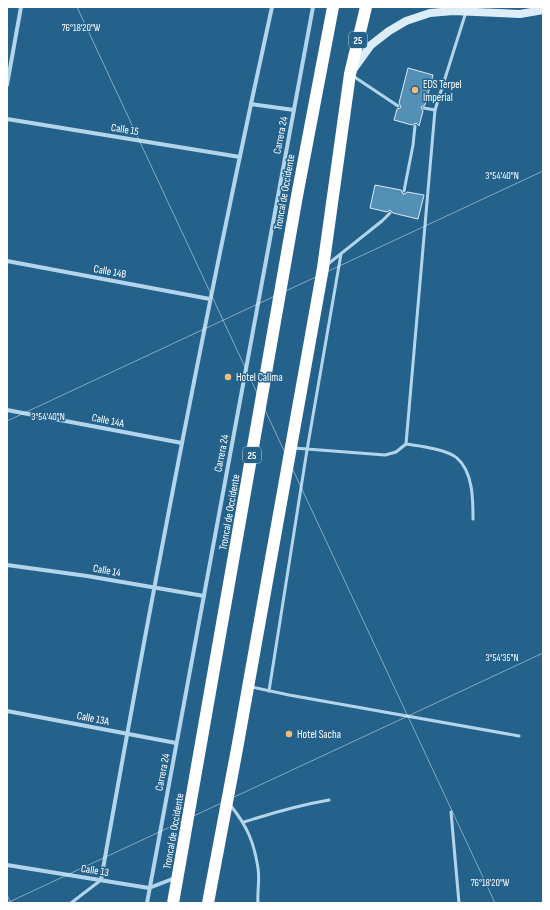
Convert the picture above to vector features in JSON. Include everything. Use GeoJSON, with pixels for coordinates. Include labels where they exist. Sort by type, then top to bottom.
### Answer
{"type":"FeatureCollection","features":[{"type":"Feature","properties":{"kind":"highway","name":"Troncal de Occidente"},"geometry":{"type":"LineString","coordinates":[[173,903],[296,196],[333,7]]}},
{"type":"Feature","properties":{"kind":"highway","name":"25"},"geometry":{"type":"LineString","coordinates":[[208,903],[323,268],[350,74],[366,7]]}},
{"type":"Feature","properties":{"kind":"street"},"geometry":{"type":"LineString","coordinates":[[7,85],[21,7]]}},
{"type":"Feature","properties":{"kind":"street"},"geometry":{"type":"LineString","coordinates":[[101,880],[154,588],[210,299],[272,7]]}},
{"type":"Feature","properties":{"kind":"street","name":"Carrera 24"},"geometry":{"type":"LineString","coordinates":[[147,903],[313,7]]}},
{"type":"Feature","properties":{"kind":"street"},"geometry":{"type":"LineString","coordinates":[[350,74],[371,45],[388,31],[406,21],[430,13],[466,11],[520,14],[543,10]]}},
{"type":"Feature","properties":{"kind":"street"},"geometry":{"type":"LineString","coordinates":[[251,104],[294,110]]}},
{"type":"Feature","properties":{"kind":"street","name":"Calle 15"},"geometry":{"type":"LineString","coordinates":[[7,119],[240,157]]}},
{"type":"Feature","properties":{"kind":"street","name":"Calle 14B"},"geometry":{"type":"LineString","coordinates":[[7,262],[210,299]]}},
{"type":"Feature","properties":{"kind":"street","name":"Calle 14A"},"geometry":{"type":"LineString","coordinates":[[7,410],[182,443]]}},
{"type":"Feature","properties":{"kind":"street","name":"Calle 14"},"geometry":{"type":"LineString","coordinates":[[7,565],[204,596]]}},
{"type":"Feature","properties":{"kind":"street","name":"Calle 13A"},"geometry":{"type":"LineString","coordinates":[[7,712],[176,743]]}},
{"type":"Feature","properties":{"kind":"street","name":"Calle 13"},"geometry":{"type":"LineString","coordinates":[[7,865],[150,888]]}},
{"type":"Feature","properties":{"kind":"street"},"geometry":{"type":"LineString","coordinates":[[150,888],[178,877]]}},
{"type":"Feature","properties":{"kind":"lane"},"geometry":{"type":"LineString","coordinates":[[291,448],[385,455],[396,452],[406,444],[435,110],[466,11]]}},
{"type":"Feature","properties":{"kind":"lane"},"geometry":{"type":"LineString","coordinates":[[350,74],[398,106]]}},
{"type":"Feature","properties":{"kind":"lane"},"geometry":{"type":"LineString","coordinates":[[424,108],[435,110]]}},
{"type":"Feature","properties":{"kind":"lane"},"geometry":{"type":"LineString","coordinates":[[404,191],[415,126]]}},
{"type":"Feature","properties":{"kind":"lane"},"geometry":{"type":"LineString","coordinates":[[323,268],[390,212]]}},
{"type":"Feature","properties":{"kind":"lane"},"geometry":{"type":"LineString","coordinates":[[269,691],[307,450],[341,254]]}},
{"type":"Feature","properties":{"kind":"lane"},"geometry":{"type":"LineString","coordinates":[[406,444],[438,450],[456,458],[466,470],[472,489],[474,519]]}},
{"type":"Feature","properties":{"kind":"lane"},"geometry":{"type":"LineString","coordinates":[[248,686],[289,695],[519,736]]}},
{"type":"Feature","properties":{"kind":"lane"},"geometry":{"type":"LineString","coordinates":[[244,822],[292,807],[329,800]]}},
{"type":"Feature","properties":{"kind":"lane"},"geometry":{"type":"LineString","coordinates":[[227,801],[244,822],[253,843],[258,870],[258,903]]}},
{"type":"Feature","properties":{"kind":"lane"},"geometry":{"type":"LineString","coordinates":[[451,812],[459,903]]}},
{"type":"Feature","properties":{"kind":"lane"},"geometry":{"type":"LineString","coordinates":[[71,903],[101,880]]}},
{"type":"Feature","properties":{"kind":"building","name":"EDS Terpel Imperial"},"geometry":{"type":"Polygon","coordinates":[[[408,68],[433,75],[425,105],[421,107],[423,111],[419,126],[416,123],[412,125],[394,120],[397,109],[401,107],[399,103],[408,68]]]}},
{"type":"Feature","properties":{"kind":"building"},"geometry":{"type":"Polygon","coordinates":[[[375,185],[401,190],[403,194],[407,192],[424,195],[418,219],[393,213],[390,210],[387,212],[370,208],[375,185]]]}},
{"type":"Feature","properties":{"kind":"place","name":"EDS Terpel Imperial"},"geometry":{"type":"Point","coordinates":[415,90]}},
{"type":"Feature","properties":{"kind":"place","name":"Hotel Calima"},"geometry":{"type":"Point","coordinates":[228,377]}},
{"type":"Feature","properties":{"kind":"place","name":"Hotel Sacha"},"geometry":{"type":"Point","coordinates":[289,734]}}]}
